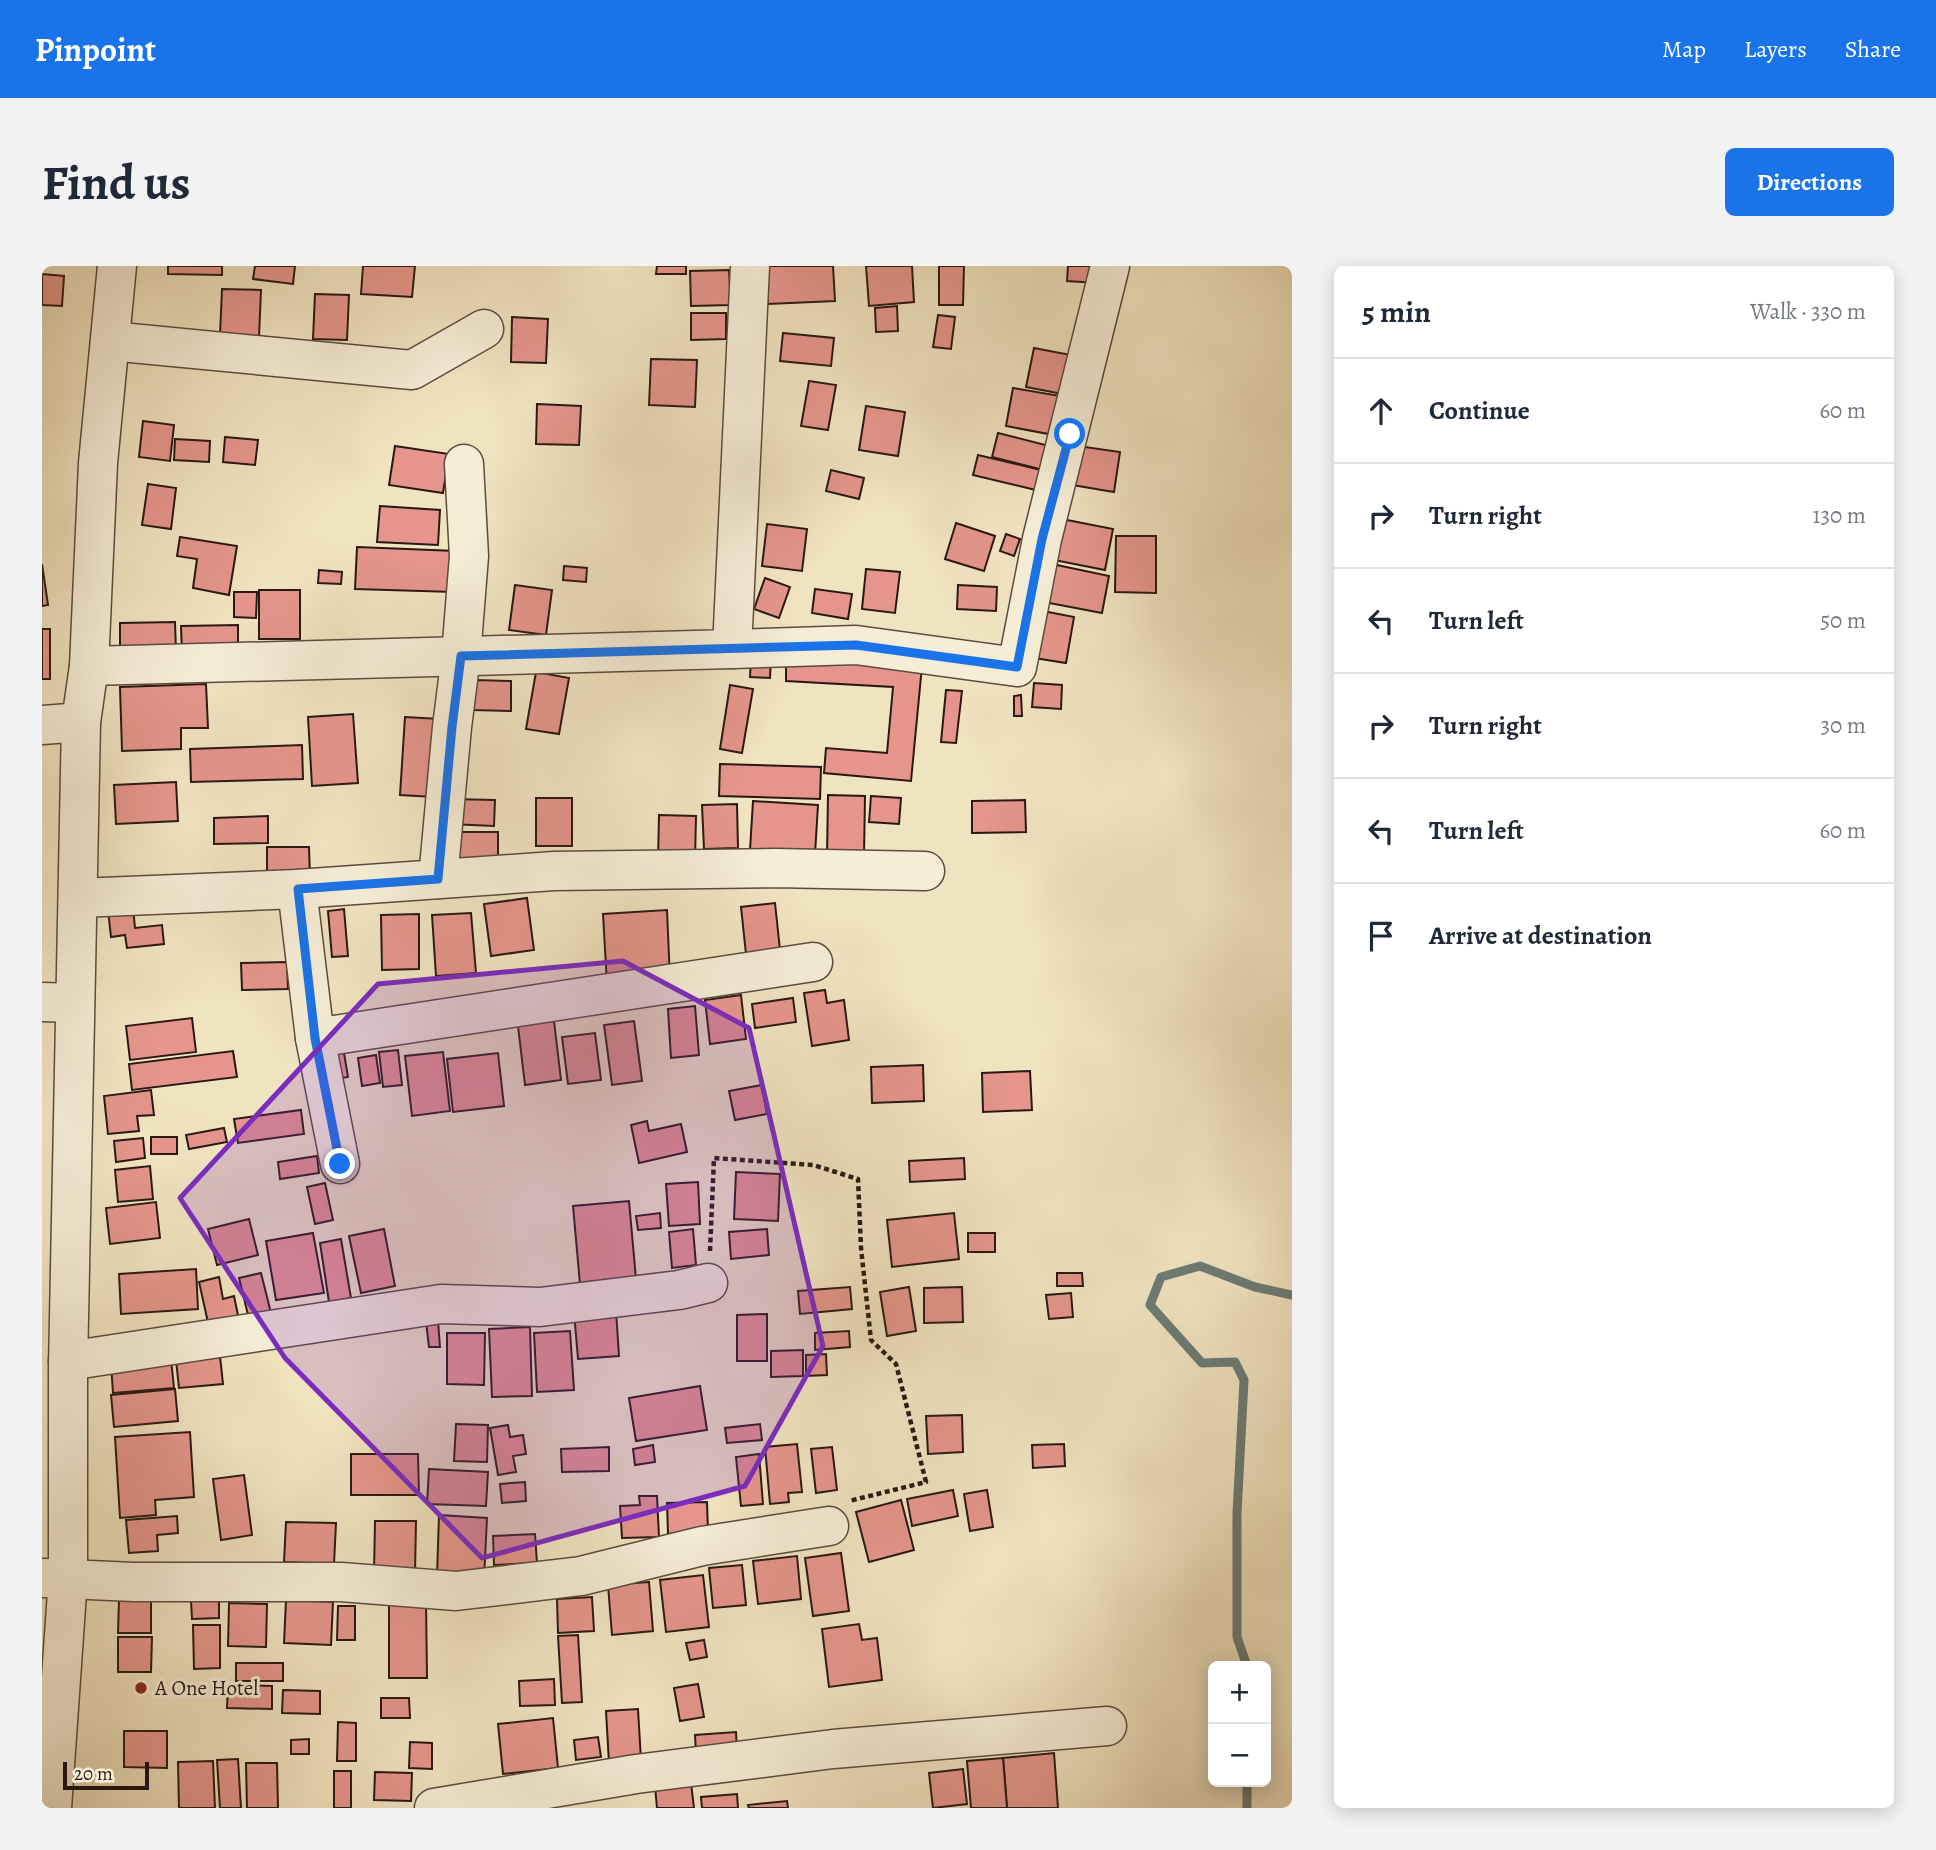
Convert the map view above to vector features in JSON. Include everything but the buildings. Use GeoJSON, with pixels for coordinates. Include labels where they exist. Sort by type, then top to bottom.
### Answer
{"type":"FeatureCollection","features":[{"type":"Feature","properties":{"kind":"street"},"geometry":{"type":"LineString","coordinates":[[52,1808],[59,1365],[59,1003],[78,898],[81,722],[89,666],[98,463],[117,266]]}},
{"type":"Feature","properties":{"kind":"street"},"geometry":{"type":"LineString","coordinates":[[732,649],[750,266]]}},
{"type":"Feature","properties":{"kind":"street"},"geometry":{"type":"LineString","coordinates":[[89,666],[856,645],[1017,667],[1042,539],[1110,266]]}},
{"type":"Feature","properties":{"kind":"street"},"geometry":{"type":"LineString","coordinates":[[110,341],[412,370],[484,329]]}},
{"type":"Feature","properties":{"kind":"street"},"geometry":{"type":"LineString","coordinates":[[438,879],[469,556],[464,464]]}},
{"type":"Feature","properties":{"kind":"street"},"geometry":{"type":"LineString","coordinates":[[42,725],[81,722]]}},
{"type":"Feature","properties":{"kind":"street"},"geometry":{"type":"LineString","coordinates":[[78,898],[298,889],[554,871],[925,871]]}},
{"type":"Feature","properties":{"kind":"street"},"geometry":{"type":"LineString","coordinates":[[298,889],[315,1038],[340,1164]]}},
{"type":"Feature","properties":{"kind":"street"},"geometry":{"type":"LineString","coordinates":[[315,1038],[813,962]]}},
{"type":"Feature","properties":{"kind":"street"},"geometry":{"type":"LineString","coordinates":[[59,1365],[441,1304],[540,1307],[679,1290],[708,1283]]}},
{"type":"Feature","properties":{"kind":"street"},"geometry":{"type":"LineString","coordinates":[[55,1578],[134,1582],[341,1582],[456,1591],[581,1576],[702,1546],[829,1526]]}},
{"type":"Feature","properties":{"kind":"street"},"geometry":{"type":"LineString","coordinates":[[434,1808],[636,1774],[820,1751],[1107,1726]]}},
{"type":"Feature","properties":{"kind":"path"},"geometry":{"type":"LineString","coordinates":[[708,1283],[714,1158],[813,1165],[858,1179],[861,1248],[871,1340],[896,1364],[926,1482],[844,1502],[829,1526]]}},
{"type":"Feature","properties":{"kind":"highlighted area"},"geometry":{"type":"Polygon","coordinates":[[[623,961],[749,1028],[823,1346],[745,1486],[482,1558],[285,1358],[180,1198],[378,984],[623,961]]]}},
{"type":"Feature","properties":{"kind":"waterway"},"geometry":{"type":"LineString","coordinates":[[1245,1661],[1237,1637],[1237,1514],[1244,1380],[1235,1362],[1202,1363],[1150,1305],[1161,1277],[1200,1266],[1255,1287],[1292,1295]]}},
{"type":"Feature","properties":{"kind":"waterway"},"geometry":{"type":"LineString","coordinates":[[1247,1787],[1247,1808]]}},
{"type":"Feature","properties":{"kind":"place","name":"A One Hotel"},"geometry":{"type":"Point","coordinates":[141,1688]}},
{"type":"Feature","properties":{"kind":"route"},"geometry":{"type":"LineString","coordinates":[[340,1164],[315,1038],[298,889],[438,879],[461,656],[856,645],[1017,667],[1042,539],[1070,434]]}}]}
